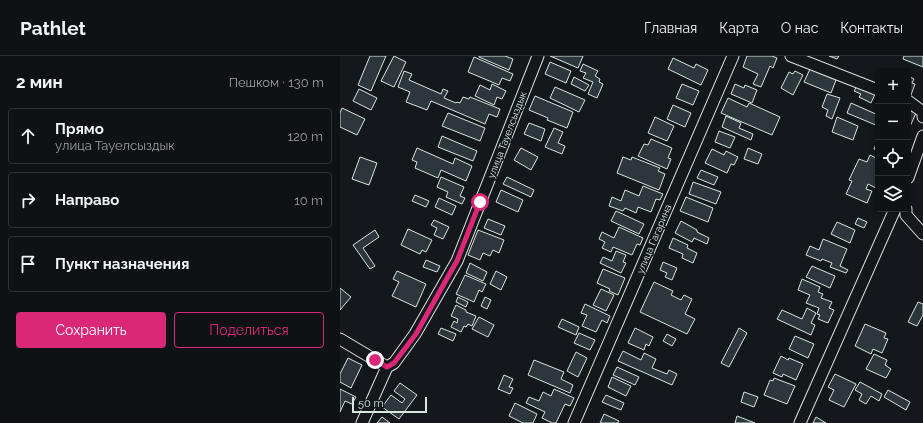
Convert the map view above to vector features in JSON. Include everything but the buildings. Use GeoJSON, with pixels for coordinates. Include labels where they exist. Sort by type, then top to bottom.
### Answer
{"type":"FeatureCollection","features":[{"type":"Feature","properties":{"kind":"street","name":"улица Тауелсыздык"},"geometry":{"type":"LineString","coordinates":[[362,423],[387,367],[394,363],[416,334],[457,261],[538,56]]}},
{"type":"Feature","properties":{"kind":"street","name":"улица Гагарина"},"geometry":{"type":"LineString","coordinates":[[574,423],[733,56]]}},
{"type":"Feature","properties":{"kind":"street"},"geometry":{"type":"LineString","coordinates":[[791,56],[875,89]]}},
{"type":"Feature","properties":{"kind":"street"},"geometry":{"type":"LineString","coordinates":[[911,103],[923,112],[923,117]]}},
{"type":"Feature","properties":{"kind":"street"},"geometry":{"type":"LineString","coordinates":[[909,176],[923,136]]}},
{"type":"Feature","properties":{"kind":"street"},"geometry":{"type":"LineString","coordinates":[[800,423],[894,212]]}},
{"type":"Feature","properties":{"kind":"street"},"geometry":{"type":"LineString","coordinates":[[906,212],[906,215],[923,234]]}},
{"type":"Feature","properties":{"kind":"street"},"geometry":{"type":"LineString","coordinates":[[340,339],[387,367]]}},
{"type":"Feature","properties":{"kind":"route"},"geometry":{"type":"LineString","coordinates":[[375,360],[387,367],[394,363],[416,334],[457,261],[480,202]]}}]}
